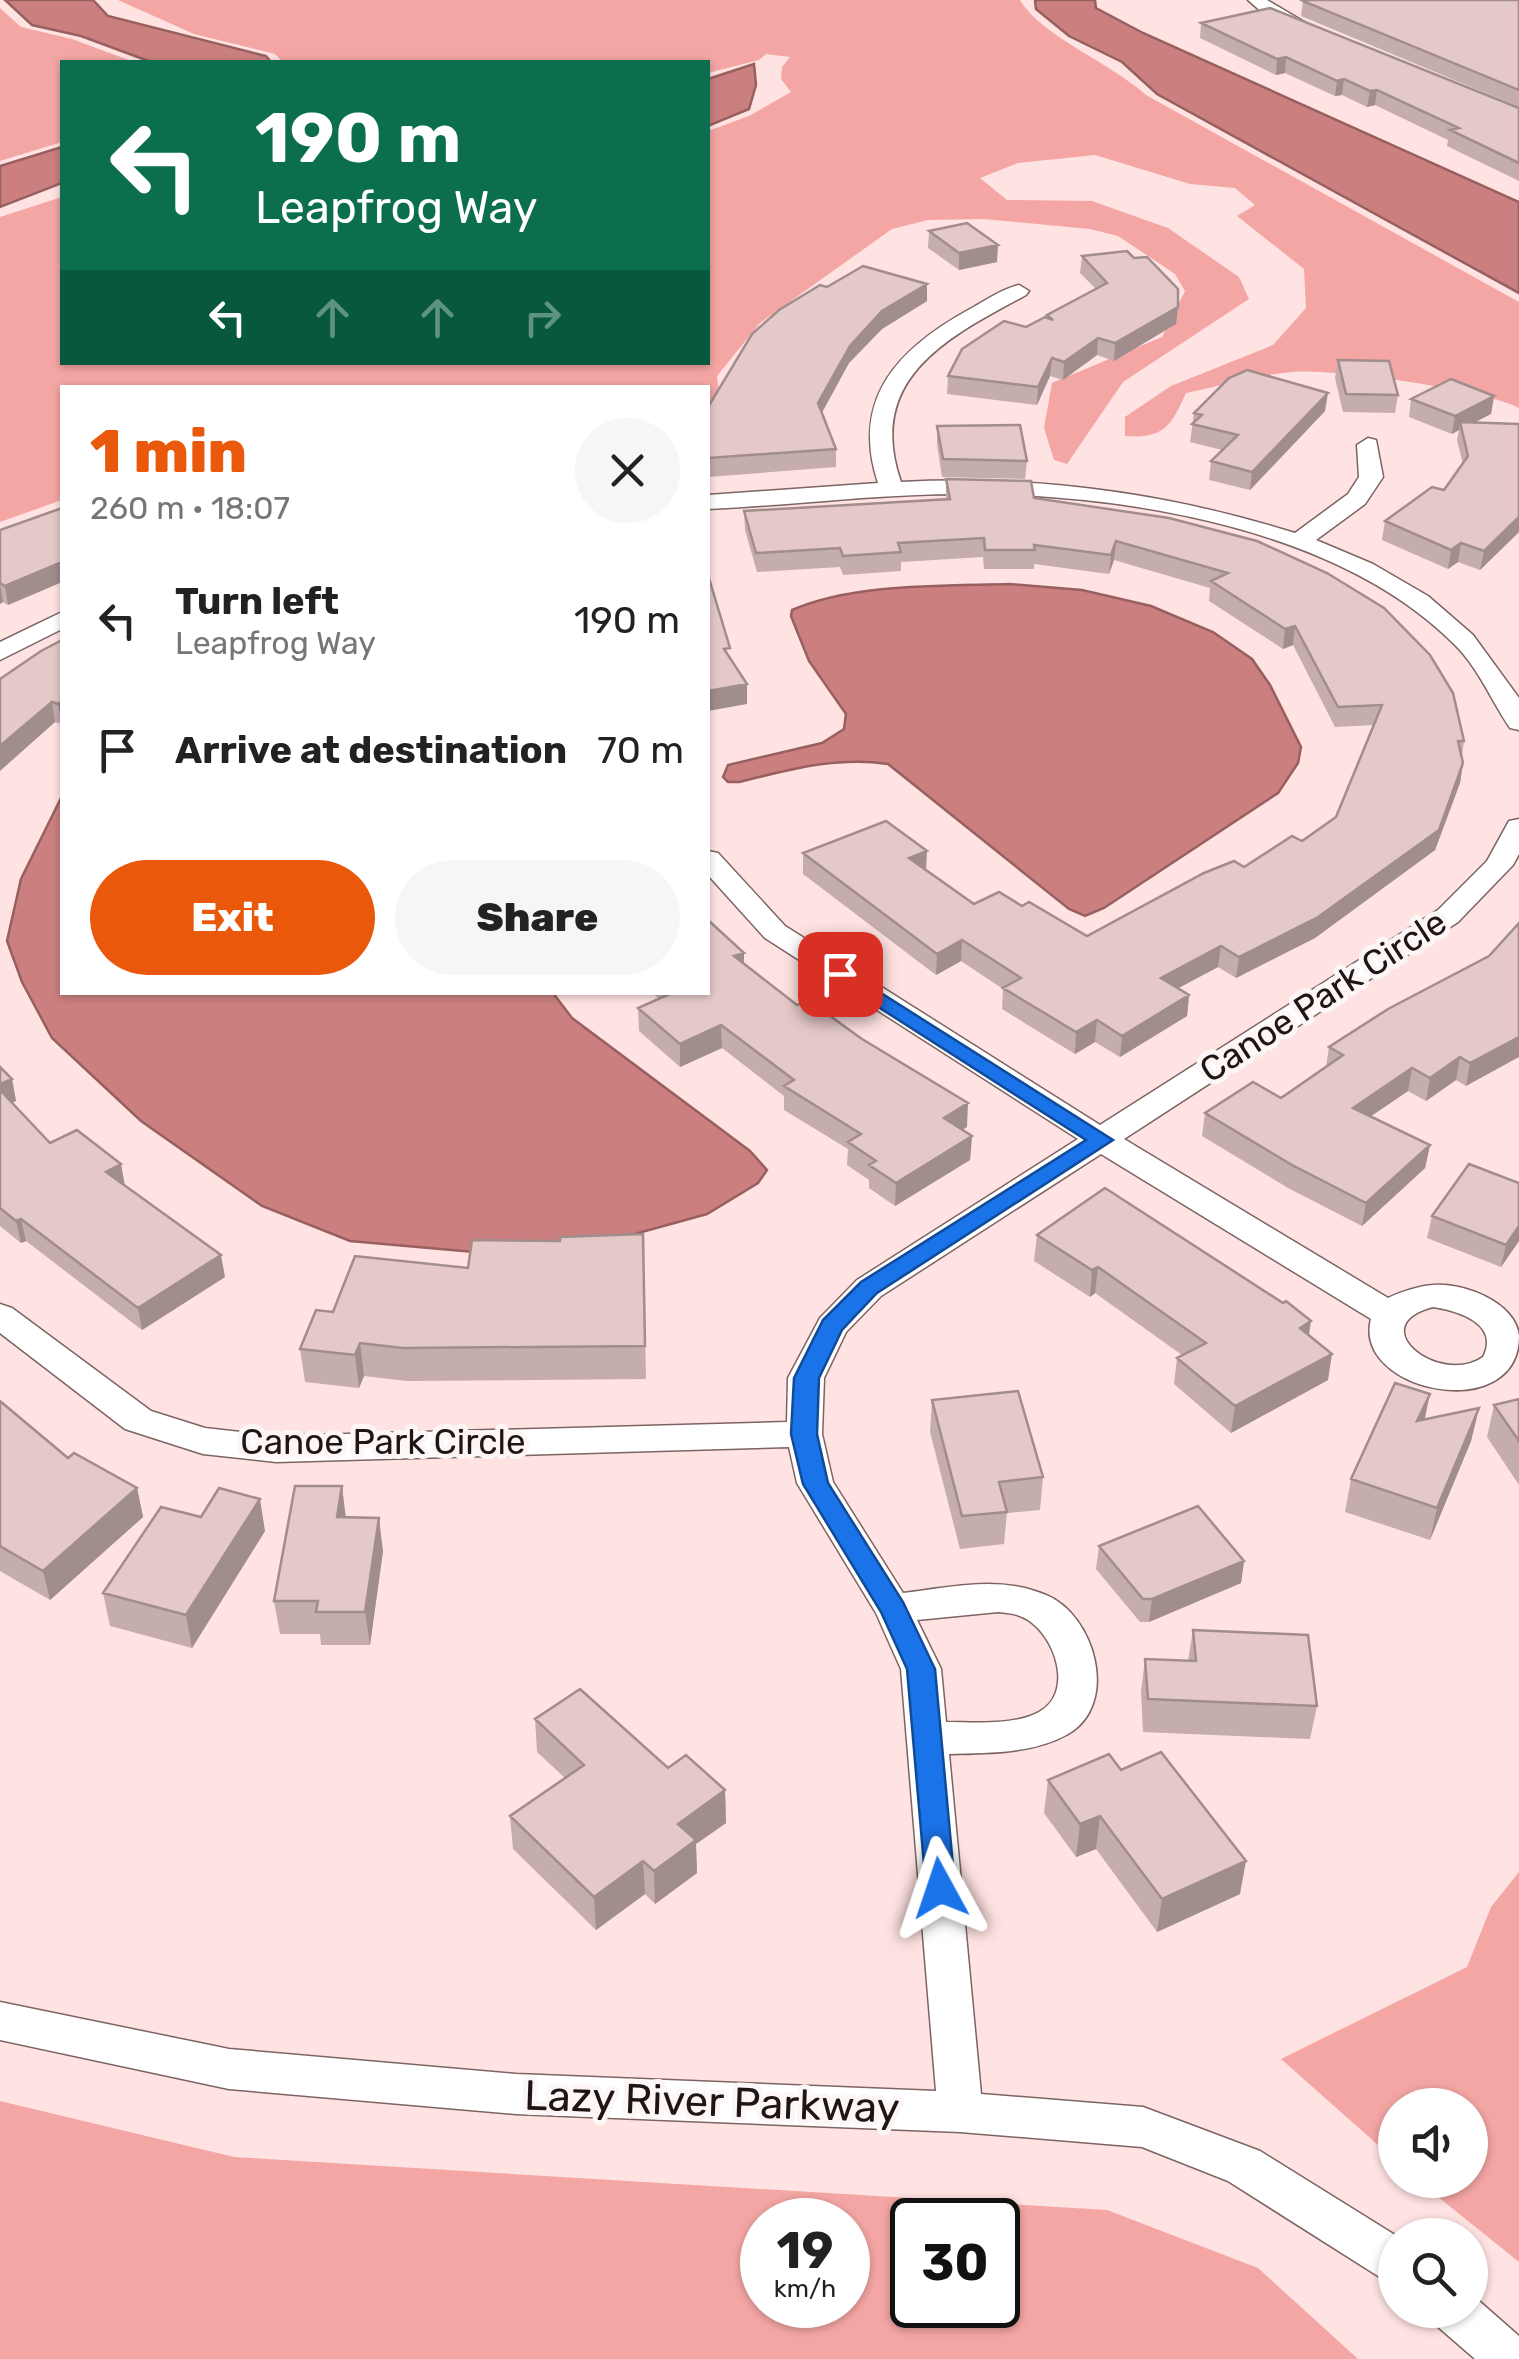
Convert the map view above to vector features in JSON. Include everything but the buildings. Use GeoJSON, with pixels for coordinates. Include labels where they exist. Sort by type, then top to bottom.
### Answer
{"type":"FeatureCollection","features":[{"type":"Feature","properties":{"kind":"street"},"geometry":{"type":"LineString","coordinates":[[1256,0],[1278,17],[1330,38]]}},
{"type":"Feature","properties":{"kind":"street"},"geometry":{"type":"LineString","coordinates":[[892,491],[880,448],[881,410],[888,388],[944,331],[1019,291]]}},
{"type":"Feature","properties":{"kind":"street"},"geometry":{"type":"LineString","coordinates":[[1299,541],[1357,499],[1371,477],[1368,445]]}},
{"type":"Feature","properties":{"kind":"street"},"geometry":{"type":"LineString","coordinates":[[710,502],[973,487],[1051,490],[1147,501],[1233,520],[1299,541],[1422,604],[1462,638],[1498,681],[1519,722]]}},
{"type":"Feature","properties":{"kind":"street"},"geometry":{"type":"LineString","coordinates":[[0,652],[60,620]]}},
{"type":"Feature","properties":{"kind":"street","name":"Canoe Park Circle"},"geometry":{"type":"LineString","coordinates":[[960,2112],[921,1669],[893,1609],[816,1484],[804,1434],[806,1378],[832,1326],[869,1288],[1448,916],[1499,866],[1519,827]]}},
{"type":"Feature","properties":{"kind":"street"},"geometry":{"type":"LineString","coordinates":[[710,861],[775,932],[1102,1140],[1389,1314]]}},
{"type":"Feature","properties":{"kind":"street","name":"Canoe Park Circle"},"geometry":{"type":"LineString","coordinates":[[0,1316],[138,1420],[203,1441],[276,1449],[804,1434]]}},
{"type":"Feature","properties":{"kind":"street"},"geometry":{"type":"LineString","coordinates":[[893,1609],[995,1598],[1028,1603],[1061,1628],[1076,1664],[1080,1690],[1076,1702],[1047,1728],[1008,1735],[927,1738]]}},
{"type":"Feature","properties":{"kind":"street","name":"Lazy River Parkway"},"geometry":{"type":"LineString","coordinates":[[0,2020],[230,2068],[516,2094],[960,2112],[1143,2127],[1244,2166],[1378,2250]]}},
{"type":"Feature","properties":{"kind":"street"},"geometry":{"type":"LineString","coordinates":[[1475,2328],[1510,2359]]}},
{"type":"Feature","properties":{"kind":"shaded area"},"geometry":{"type":"Polygon","coordinates":[[[5,0],[93,0],[108,16],[269,60],[146,60],[81,36],[32,25],[5,0]]]}},
{"type":"Feature","properties":{"kind":"shaded area"},"geometry":{"type":"Polygon","coordinates":[[[118,0],[1020,0],[1044,26],[1146,95],[1519,302],[1519,408],[1476,394],[1408,382],[1339,373],[1292,372],[1186,393],[1164,428],[1149,435],[1125,436],[1125,417],[1171,386],[1273,345],[1306,308],[1304,269],[1237,216],[1255,205],[1235,188],[1190,184],[1095,155],[1018,163],[980,178],[1007,200],[1092,201],[1168,228],[1239,277],[1249,299],[1123,382],[1067,464],[1054,460],[1044,428],[1052,383],[1162,337],[1185,291],[1175,274],[1118,236],[1090,229],[984,219],[928,220],[892,229],[760,323],[717,376],[721,410],[710,417],[710,385],[60,385],[60,501],[0,522],[0,217],[60,198],[60,365],[710,365],[710,130],[749,116],[791,92],[781,79],[782,67],[790,57],[766,54],[759,60],[710,72],[710,60],[281,60],[275,54],[194,34],[118,0]]]}},
{"type":"Feature","properties":{"kind":"shaded area"},"geometry":{"type":"Polygon","coordinates":[[[1035,0],[1095,0],[1096,8],[1143,33],[1519,202],[1519,293],[1157,94],[1122,62],[1069,36],[1036,9],[1035,0]]]}},
{"type":"Feature","properties":{"kind":"shaded area"},"geometry":{"type":"Polygon","coordinates":[[[0,8],[21,27],[72,39],[129,60],[60,60],[60,143],[0,161],[0,8]]]}},
{"type":"Feature","properties":{"kind":"shaded area"},"geometry":{"type":"Polygon","coordinates":[[[754,64],[756,85],[749,109],[710,125],[710,78],[754,64]]]}},
{"type":"Feature","properties":{"kind":"shaded area"},"geometry":{"type":"Polygon","coordinates":[[[60,148],[60,184],[0,207],[0,166],[60,148]]]}},
{"type":"Feature","properties":{"kind":"shaded area"},"geometry":{"type":"Polygon","coordinates":[[[1010,584],[1082,590],[1151,606],[1213,632],[1252,659],[1270,685],[1301,747],[1298,763],[1278,793],[1104,908],[1085,916],[1069,909],[888,764],[831,763],[739,782],[728,782],[723,777],[728,765],[822,743],[844,729],[846,714],[809,661],[792,610],[870,590],[1010,584]]]}},
{"type":"Feature","properties":{"kind":"shaded area"},"geometry":{"type":"Polygon","coordinates":[[[60,800],[60,995],[555,995],[572,1018],[750,1151],[767,1170],[758,1183],[707,1214],[631,1235],[474,1252],[350,1241],[262,1206],[141,1121],[52,1038],[22,982],[7,941],[21,879],[60,800]]]}},
{"type":"Feature","properties":{"kind":"shaded area"},"geometry":{"type":"Polygon","coordinates":[[[1519,1872],[1519,2262],[1488,2237],[1488,2218],[1464,2218],[1439,2198],[1488,2198],[1488,2088],[1378,2088],[1378,2145],[1281,2059],[1467,1967],[1491,1907],[1519,1872]]]}},
{"type":"Feature","properties":{"kind":"shaded area"},"geometry":{"type":"Polygon","coordinates":[[[0,2101],[234,2157],[909,2198],[890,2198],[890,2328],[1020,2328],[1020,2205],[1107,2210],[1258,2268],[1358,2359],[0,2359],[0,2101]]]}},
{"type":"Feature","properties":{"kind":"route"},"geometry":{"type":"LineString","coordinates":[[840,974],[1102,1140],[869,1288],[832,1326],[806,1378],[804,1434],[816,1484],[893,1609],[921,1669],[940,1888]]}}]}
